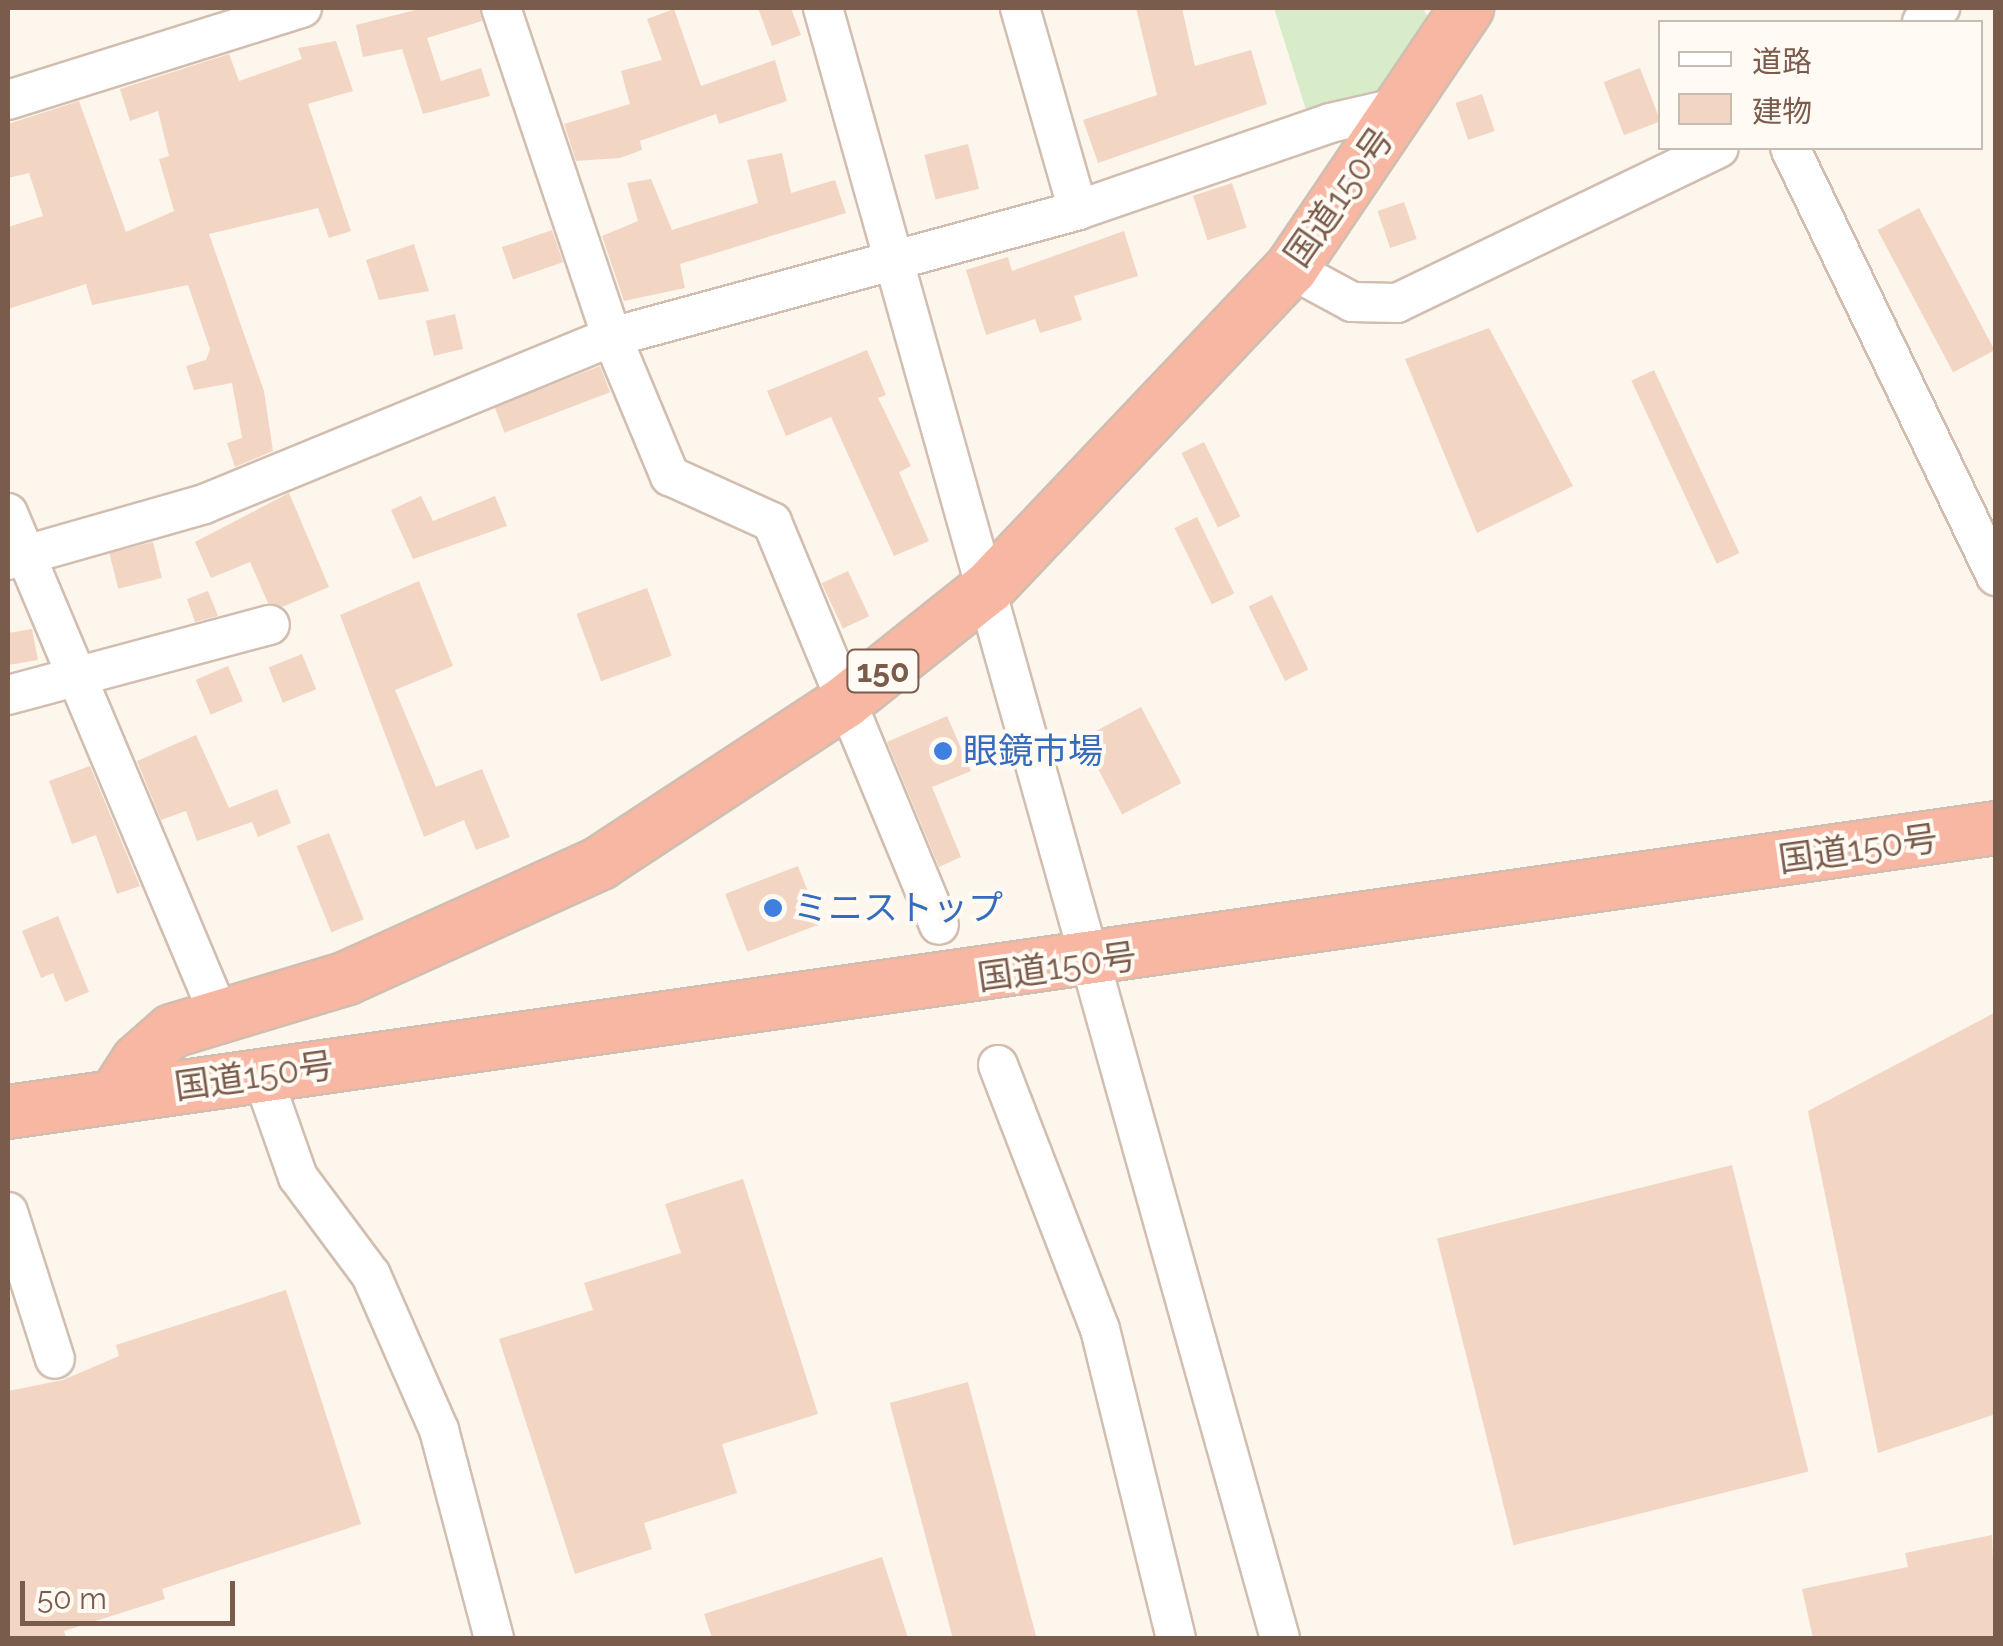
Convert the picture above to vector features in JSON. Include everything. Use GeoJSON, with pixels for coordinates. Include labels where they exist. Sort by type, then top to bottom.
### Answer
{"type":"FeatureCollection","features":[{"type":"Feature","properties":{"kind":"highway","name":"国道150号"},"geometry":{"type":"LineString","coordinates":[[116,1095],[138,1061],[172,1031],[347,978],[600,863],[844,702],[989,588],[1291,269],[1467,8]]}},
{"type":"Feature","properties":{"kind":"highway","name":"国道150号"},"geometry":{"type":"LineString","coordinates":[[8,1112],[1094,963],[1996,828]]}},
{"type":"Feature","properties":{"kind":"street"},"geometry":{"type":"LineString","coordinates":[[8,100],[302,8]]}},
{"type":"Feature","properties":{"kind":"street"},"geometry":{"type":"LineString","coordinates":[[501,8],[612,337],[670,476],[772,522],[939,925]]}},
{"type":"Feature","properties":{"kind":"street"},"geometry":{"type":"LineString","coordinates":[[823,8],[989,588],[1280,1638]]}},
{"type":"Feature","properties":{"kind":"street"},"geometry":{"type":"LineString","coordinates":[[1020,8],[1078,210]]}},
{"type":"Feature","properties":{"kind":"street"},"geometry":{"type":"LineString","coordinates":[[15,558],[204,504],[612,337],[1078,210],[1330,123],[1404,106]]}},
{"type":"Feature","properties":{"kind":"street"},"geometry":{"type":"LineString","coordinates":[[1291,269],[1352,302],[1397,303],[1715,150]]}},
{"type":"Feature","properties":{"kind":"street"},"geometry":{"type":"LineString","coordinates":[[1791,150],[1996,576]]}},
{"type":"Feature","properties":{"kind":"street"},"geometry":{"type":"LineString","coordinates":[[8,513],[15,558],[73,680],[220,1017]]}},
{"type":"Feature","properties":{"kind":"street"},"geometry":{"type":"LineString","coordinates":[[8,695],[270,625]]}},
{"type":"Feature","properties":{"kind":"street"},"geometry":{"type":"LineString","coordinates":[[998,1065],[1100,1329],[1176,1638]]}},
{"type":"Feature","properties":{"kind":"street"},"geometry":{"type":"LineString","coordinates":[[262,1076],[298,1177],[371,1275],[439,1430],[494,1638]]}},
{"type":"Feature","properties":{"kind":"street"},"geometry":{"type":"LineString","coordinates":[[8,1212],[55,1359]]}},
{"type":"Feature","properties":{"kind":"green space"},"geometry":{"type":"Polygon","coordinates":[[[1274,8],[1423,8],[1428,17],[1381,99],[1306,110],[1274,8]]]}},
{"type":"Feature","properties":{"kind":"building"},"geometry":{"type":"Polygon","coordinates":[[[423,8],[479,8],[482,21],[427,38],[441,81],[481,68],[490,96],[423,114],[402,49],[363,57],[356,25],[423,8]]]}},
{"type":"Feature","properties":{"kind":"building"},"geometry":{"type":"Polygon","coordinates":[[[758,8],[791,8],[801,35],[772,46],[758,8]]]}},
{"type":"Feature","properties":{"kind":"building"},"geometry":{"type":"Polygon","coordinates":[[[1136,8],[1182,8],[1195,66],[1251,50],[1267,104],[1098,163],[1083,120],[1157,95],[1136,8]]]}},
{"type":"Feature","properties":{"kind":"building"},"geometry":{"type":"Polygon","coordinates":[[[674,9],[701,86],[775,60],[787,101],[719,124],[716,114],[640,141],[642,150],[620,158],[576,161],[564,124],[630,104],[621,71],[662,60],[647,19],[674,9]]]}},
{"type":"Feature","properties":{"kind":"building"},"geometry":{"type":"Polygon","coordinates":[[[336,41],[353,91],[308,104],[351,231],[329,238],[318,208],[209,234],[264,391],[273,451],[235,467],[227,443],[242,438],[232,383],[194,390],[186,366],[206,360],[210,349],[188,285],[92,305],[86,284],[8,309],[8,227],[43,216],[29,173],[8,178],[8,124],[79,101],[126,232],[174,211],[159,159],[169,156],[158,111],[130,121],[120,89],[229,54],[239,81],[302,59],[298,48],[336,41]]]}},
{"type":"Feature","properties":{"kind":"building"},"geometry":{"type":"Polygon","coordinates":[[[1640,68],[1658,122],[1624,135],[1604,82],[1640,68]]]}},
{"type":"Feature","properties":{"kind":"building"},"geometry":{"type":"Polygon","coordinates":[[[1482,94],[1495,131],[1468,140],[1456,103],[1482,94]]]}},
{"type":"Feature","properties":{"kind":"building"},"geometry":{"type":"Polygon","coordinates":[[[968,144],[979,189],[935,200],[924,155],[968,144]]]}},
{"type":"Feature","properties":{"kind":"building"},"geometry":{"type":"Polygon","coordinates":[[[782,153],[791,193],[835,180],[846,213],[680,264],[685,288],[624,301],[602,236],[638,221],[627,183],[651,179],[672,230],[758,203],[747,160],[782,153]]]}},
{"type":"Feature","properties":{"kind":"building"},"geometry":{"type":"Polygon","coordinates":[[[1232,183],[1247,228],[1208,240],[1193,196],[1232,183]]]}},
{"type":"Feature","properties":{"kind":"building"},"geometry":{"type":"Polygon","coordinates":[[[1404,202],[1417,239],[1390,248],[1378,211],[1404,202]]]}},
{"type":"Feature","properties":{"kind":"building"},"geometry":{"type":"Polygon","coordinates":[[[1919,208],[1995,350],[1953,372],[1878,230],[1919,208]]]}},
{"type":"Feature","properties":{"kind":"building"},"geometry":{"type":"Polygon","coordinates":[[[552,230],[563,262],[513,279],[502,247],[552,230]]]}},
{"type":"Feature","properties":{"kind":"building"},"geometry":{"type":"Polygon","coordinates":[[[1124,231],[1138,276],[1074,296],[1082,320],[1040,333],[1035,319],[986,335],[966,270],[1008,257],[1012,271],[1124,231]]]}},
{"type":"Feature","properties":{"kind":"building"},"geometry":{"type":"Polygon","coordinates":[[[414,244],[429,291],[379,300],[366,260],[414,244]]]}},
{"type":"Feature","properties":{"kind":"building"},"geometry":{"type":"Polygon","coordinates":[[[455,314],[463,349],[434,356],[426,321],[455,314]]]}},
{"type":"Feature","properties":{"kind":"building"},"geometry":{"type":"Polygon","coordinates":[[[1489,328],[1573,486],[1477,533],[1405,359],[1489,328]]]}},
{"type":"Feature","properties":{"kind":"building"},"geometry":{"type":"Polygon","coordinates":[[[867,350],[886,395],[878,398],[911,466],[899,472],[929,541],[894,556],[831,417],[786,436],[767,391],[867,350]]]}},
{"type":"Feature","properties":{"kind":"building"},"geometry":{"type":"Polygon","coordinates":[[[600,366],[610,392],[505,433],[495,406],[600,366]]]}},
{"type":"Feature","properties":{"kind":"building"},"geometry":{"type":"Polygon","coordinates":[[[1654,370],[1739,553],[1717,564],[1631,381],[1654,370]]]}},
{"type":"Feature","properties":{"kind":"building"},"geometry":{"type":"Polygon","coordinates":[[[1204,442],[1240,517],[1218,528],[1182,453],[1204,442]]]}},
{"type":"Feature","properties":{"kind":"building"},"geometry":{"type":"Polygon","coordinates":[[[289,493],[329,587],[282,607],[268,603],[250,562],[211,578],[195,542],[289,493]]]}},
{"type":"Feature","properties":{"kind":"building"},"geometry":{"type":"Polygon","coordinates":[[[421,496],[433,521],[495,496],[507,526],[413,559],[391,510],[421,496]]]}},
{"type":"Feature","properties":{"kind":"building"},"geometry":{"type":"Polygon","coordinates":[[[1197,517],[1234,593],[1212,604],[1175,528],[1197,517]]]}},
{"type":"Feature","properties":{"kind":"building"},"geometry":{"type":"Polygon","coordinates":[[[153,542],[162,578],[118,589],[109,553],[153,542]]]}},
{"type":"Feature","properties":{"kind":"building"},"geometry":{"type":"Polygon","coordinates":[[[848,571],[869,616],[843,629],[822,583],[848,571]]]}},
{"type":"Feature","properties":{"kind":"building"},"geometry":{"type":"Polygon","coordinates":[[[419,581],[453,666],[395,690],[436,787],[482,769],[510,837],[476,850],[464,820],[424,837],[340,615],[419,581]]]}},
{"type":"Feature","properties":{"kind":"building"},"geometry":{"type":"Polygon","coordinates":[[[647,588],[672,656],[601,681],[577,614],[647,588]]]}},
{"type":"Feature","properties":{"kind":"building"},"geometry":{"type":"Polygon","coordinates":[[[208,591],[218,616],[195,622],[187,599],[208,591]]]}},
{"type":"Feature","properties":{"kind":"building"},"geometry":{"type":"Polygon","coordinates":[[[1272,595],[1308,670],[1285,681],[1249,606],[1272,595]]]}},
{"type":"Feature","properties":{"kind":"building"},"geometry":{"type":"Polygon","coordinates":[[[32,629],[38,660],[8,665],[8,633],[32,629]]]}},
{"type":"Feature","properties":{"kind":"building"},"geometry":{"type":"Polygon","coordinates":[[[302,654],[316,689],[283,703],[269,667],[302,654]]]}},
{"type":"Feature","properties":{"kind":"building"},"geometry":{"type":"Polygon","coordinates":[[[228,666],[243,701],[211,715],[196,680],[228,666]]]}},
{"type":"Feature","properties":{"kind":"building"},"geometry":{"type":"Polygon","coordinates":[[[1141,707],[1181,783],[1122,814],[1082,738],[1141,707]]]}},
{"type":"Feature","properties":{"kind":"building"},"geometry":{"type":"Polygon","coordinates":[[[947,716],[971,771],[932,787],[961,857],[939,867],[887,742],[947,716]]]}},
{"type":"Feature","properties":{"kind":"building"},"geometry":{"type":"Polygon","coordinates":[[[196,735],[229,808],[277,789],[291,823],[258,837],[252,822],[197,841],[186,811],[161,820],[137,761],[196,735]]]}},
{"type":"Feature","properties":{"kind":"building"},"geometry":{"type":"Polygon","coordinates":[[[90,766],[140,886],[117,894],[96,835],[72,844],[49,781],[90,766]]]}},
{"type":"Feature","properties":{"kind":"building"},"geometry":{"type":"Polygon","coordinates":[[[329,833],[364,919],[331,932],[297,846],[329,833]]]}},
{"type":"Feature","properties":{"kind":"building","name":"ミニストップ"},"geometry":{"type":"Polygon","coordinates":[[[798,866],[820,924],[747,952],[725,894],[798,866]]]}},
{"type":"Feature","properties":{"kind":"building"},"geometry":{"type":"Polygon","coordinates":[[[58,916],[89,992],[65,1002],[53,973],[41,978],[22,931],[58,916]]]}},
{"type":"Feature","properties":{"kind":"building"},"geometry":{"type":"Polygon","coordinates":[[[1996,1012],[1996,1414],[1878,1453],[1808,1111],[1996,1012]]]}},
{"type":"Feature","properties":{"kind":"building"},"geometry":{"type":"Polygon","coordinates":[[[1732,1165],[1808,1472],[1513,1545],[1437,1239],[1732,1165]]]}},
{"type":"Feature","properties":{"kind":"building"},"geometry":{"type":"Polygon","coordinates":[[[743,1179],[818,1414],[722,1444],[737,1493],[644,1523],[652,1549],[575,1574],[499,1339],[593,1310],[584,1283],[681,1253],[665,1204],[743,1179]]]}},
{"type":"Feature","properties":{"kind":"building"},"geometry":{"type":"Polygon","coordinates":[[[286,1290],[361,1524],[162,1589],[165,1599],[64,1631],[66,1638],[8,1638],[8,1391],[63,1380],[119,1356],[116,1345],[286,1290]]]}},
{"type":"Feature","properties":{"kind":"building"},"geometry":{"type":"Polygon","coordinates":[[[968,1382],[1037,1638],[953,1638],[890,1403],[968,1382]]]}},
{"type":"Feature","properties":{"kind":"building"},"geometry":{"type":"Polygon","coordinates":[[[1992,1535],[1996,1638],[1813,1638],[1802,1589],[1908,1567],[1905,1553],[1992,1535]]]}},
{"type":"Feature","properties":{"kind":"building"},"geometry":{"type":"Polygon","coordinates":[[[882,1557],[908,1638],[712,1638],[704,1614],[882,1557]]]}},
{"type":"Feature","properties":{"kind":"place","name":"眼鏡市場"},"geometry":{"type":"Point","coordinates":[943,751]}},
{"type":"Feature","properties":{"kind":"place","name":"ミニストップ"},"geometry":{"type":"Point","coordinates":[773,908]}}]}
